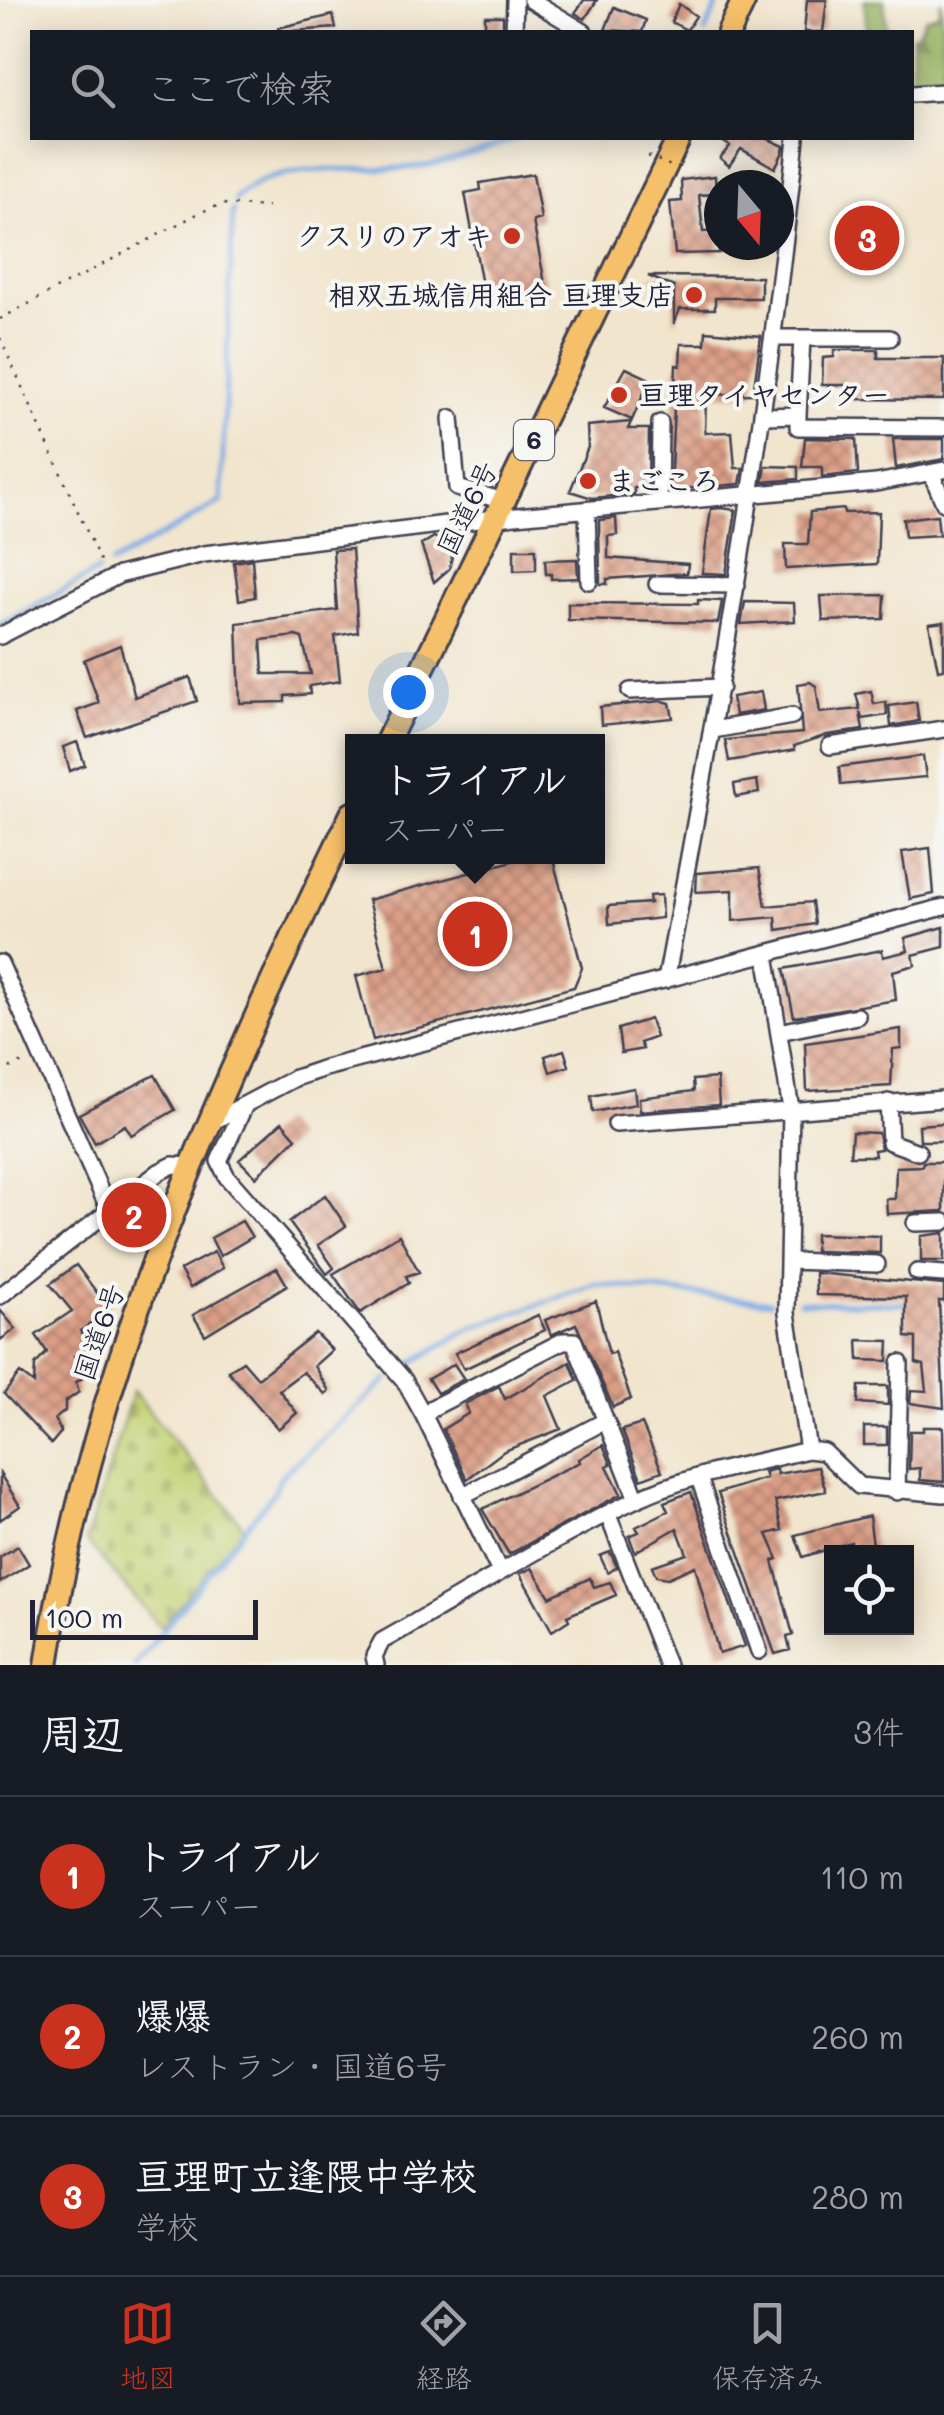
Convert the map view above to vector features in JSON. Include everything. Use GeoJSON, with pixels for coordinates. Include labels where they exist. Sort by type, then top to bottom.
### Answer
{"type":"FeatureCollection","features":[{"type":"Feature","properties":{"kind":"highway"},"geometry":{"type":"LineString","coordinates":[[730,30],[744,0]]}},
{"type":"Feature","properties":{"kind":"highway","name":"国道6号"},"geometry":{"type":"LineString","coordinates":[[392,734],[678,140]]}},
{"type":"Feature","properties":{"kind":"highway","name":"国道6号"},"geometry":{"type":"LineString","coordinates":[[47,1665],[69,1548],[106,1406],[190,1166],[345,829]]}},
{"type":"Feature","properties":{"kind":"street"},"geometry":{"type":"LineString","coordinates":[[514,30],[515,0]]}},
{"type":"Feature","properties":{"kind":"street"},"geometry":{"type":"LineString","coordinates":[[531,0],[581,30]]}},
{"type":"Feature","properties":{"kind":"street"},"geometry":{"type":"LineString","coordinates":[[914,94],[944,92]]}},
{"type":"Feature","properties":{"kind":"street"},"geometry":{"type":"LineString","coordinates":[[666,980],[721,687],[765,416],[796,140]]}},
{"type":"Feature","properties":{"kind":"street"},"geometry":{"type":"LineString","coordinates":[[774,338],[890,338]]}},
{"type":"Feature","properties":{"kind":"street"},"geometry":{"type":"LineString","coordinates":[[802,338],[798,427],[944,428]]}},
{"type":"Feature","properties":{"kind":"street"},"geometry":{"type":"LineString","coordinates":[[765,416],[798,416]]}},
{"type":"Feature","properties":{"kind":"street"},"geometry":{"type":"LineString","coordinates":[[450,418],[457,488],[500,510]]}},
{"type":"Feature","properties":{"kind":"street"},"geometry":{"type":"LineString","coordinates":[[659,502],[660,423]]}},
{"type":"Feature","properties":{"kind":"street"},"geometry":{"type":"LineString","coordinates":[[0,636],[109,579],[160,562],[500,510],[587,509],[938,473],[944,503]]}},
{"type":"Feature","properties":{"kind":"street"},"geometry":{"type":"LineString","coordinates":[[587,509],[589,581]]}},
{"type":"Feature","properties":{"kind":"street"},"geometry":{"type":"LineString","coordinates":[[657,584],[737,585]]}},
{"type":"Feature","properties":{"kind":"street"},"geometry":{"type":"LineString","coordinates":[[630,691],[721,687]]}},
{"type":"Feature","properties":{"kind":"street"},"geometry":{"type":"LineString","coordinates":[[713,730],[792,716]]}},
{"type":"Feature","properties":{"kind":"street"},"geometry":{"type":"LineString","coordinates":[[830,746],[944,730]]}},
{"type":"Feature","properties":{"kind":"street"},"geometry":{"type":"LineString","coordinates":[[208,1124],[325,1068],[944,907]]}},
{"type":"Feature","properties":{"kind":"street"},"geometry":{"type":"LineString","coordinates":[[766,954],[791,1109],[787,1312],[808,1450]]}},
{"type":"Feature","properties":{"kind":"street"},"geometry":{"type":"LineString","coordinates":[[0,964],[110,1210]]}},
{"type":"Feature","properties":{"kind":"street"},"geometry":{"type":"LineString","coordinates":[[778,1032],[857,1016]]}},
{"type":"Feature","properties":{"kind":"street"},"geometry":{"type":"LineString","coordinates":[[616,1124],[944,1100]]}},
{"type":"Feature","properties":{"kind":"street"},"geometry":{"type":"LineString","coordinates":[[888,1102],[890,1142],[918,1152]]}},
{"type":"Feature","properties":{"kind":"street"},"geometry":{"type":"LineString","coordinates":[[245,1104],[219,1161],[226,1177],[404,1380],[500,1572]]}},
{"type":"Feature","properties":{"kind":"street"},"geometry":{"type":"LineString","coordinates":[[0,1296],[159,1172],[173,1166],[190,1166]]}},
{"type":"Feature","properties":{"kind":"street"},"geometry":{"type":"LineString","coordinates":[[915,1223],[944,1222]]}},
{"type":"Feature","properties":{"kind":"street"},"geometry":{"type":"LineString","coordinates":[[789,1261],[877,1264]]}},
{"type":"Feature","properties":{"kind":"street"},"geometry":{"type":"LineString","coordinates":[[918,1272],[944,1274]]}},
{"type":"Feature","properties":{"kind":"street"},"geometry":{"type":"LineString","coordinates":[[424,1416],[564,1341],[574,1340],[637,1499]]}},
{"type":"Feature","properties":{"kind":"street"},"geometry":{"type":"LineString","coordinates":[[898,1492],[900,1363]]}},
{"type":"Feature","properties":{"kind":"street"},"geometry":{"type":"LineString","coordinates":[[462,1496],[605,1421]]}},
{"type":"Feature","properties":{"kind":"street"},"geometry":{"type":"LineString","coordinates":[[376,1665],[374,1656],[382,1641],[500,1572],[637,1499],[699,1478],[808,1450],[824,1452],[859,1486],[944,1494]]}},
{"type":"Feature","properties":{"kind":"street"},"geometry":{"type":"LineString","coordinates":[[699,1478],[759,1651]]}},
{"type":"Feature","properties":{"kind":"street"},"geometry":{"type":"LineString","coordinates":[[608,1515],[667,1665]]}},
{"type":"Feature","properties":{"kind":"path"},"geometry":{"type":"LineString","coordinates":[[648,156],[678,169]]}},
{"type":"Feature","properties":{"kind":"path"},"geometry":{"type":"LineString","coordinates":[[0,319],[201,212],[223,204],[268,208]]}},
{"type":"Feature","properties":{"kind":"path"},"geometry":{"type":"LineString","coordinates":[[0,338],[109,579]]}},
{"type":"Feature","properties":{"kind":"path"},"geometry":{"type":"LineString","coordinates":[[0,1072],[40,1054]]}},
{"type":"Feature","properties":{"kind":"green space"},"geometry":{"type":"Polygon","coordinates":[[[864,0],[884,0],[887,30],[867,30],[864,0]]]}},
{"type":"Feature","properties":{"kind":"green space"},"geometry":{"type":"Polygon","coordinates":[[[941,0],[944,83],[914,87],[914,35],[925,18],[939,13],[941,0]]]}},
{"type":"Feature","properties":{"kind":"green space"},"geometry":{"type":"Polygon","coordinates":[[[133,1391],[244,1527],[161,1628],[86,1541],[133,1391]]]}},
{"type":"Feature","properties":{"kind":"building"},"geometry":{"type":"Polygon","coordinates":[[[584,0],[597,0],[585,19],[575,13],[584,0]]]}},
{"type":"Feature","properties":{"kind":"building"},"geometry":{"type":"Polygon","coordinates":[[[807,0],[827,0],[823,30],[804,30],[807,0]]]}},
{"type":"Feature","properties":{"kind":"building"},"geometry":{"type":"Polygon","coordinates":[[[679,4],[696,16],[687,30],[671,22],[679,4]]]}},
{"type":"Feature","properties":{"kind":"building"},"geometry":{"type":"Polygon","coordinates":[[[614,7],[646,20],[643,30],[605,30],[614,7]]]}},
{"type":"Feature","properties":{"kind":"building"},"geometry":{"type":"Polygon","coordinates":[[[333,15],[336,28],[278,30],[333,15]]]}},
{"type":"Feature","properties":{"kind":"building"},"geometry":{"type":"Polygon","coordinates":[[[485,16],[503,16],[503,30],[485,30],[485,16]]]}},
{"type":"Feature","properties":{"kind":"building"},"geometry":{"type":"Polygon","coordinates":[[[720,140],[770,140],[784,146],[775,168],[741,149],[729,166],[720,158],[730,146],[720,140]]]}},
{"type":"Feature","properties":{"kind":"building"},"geometry":{"type":"Polygon","coordinates":[[[533,174],[541,219],[533,221],[547,294],[500,303],[498,294],[474,298],[472,287],[482,285],[465,193],[481,190],[480,183],[533,174]]]}},
{"type":"Feature","properties":{"kind":"building"},"geometry":{"type":"Polygon","coordinates":[[[704,177],[704,195],[699,195],[704,253],[675,254],[670,202],[682,201],[681,180],[704,177]]]}},
{"type":"Feature","properties":{"kind":"building"},"geometry":{"type":"Polygon","coordinates":[[[648,276],[761,277],[761,298],[715,298],[715,309],[680,309],[674,324],[674,287],[648,276]]]}},
{"type":"Feature","properties":{"kind":"building"},"geometry":{"type":"Polygon","coordinates":[[[706,331],[761,336],[753,394],[706,395],[705,433],[732,432],[735,468],[743,468],[740,484],[670,490],[676,365],[680,366],[681,344],[705,344],[706,331]]]}},
{"type":"Feature","properties":{"kind":"building"},"geometry":{"type":"Polygon","coordinates":[[[834,350],[878,350],[878,358],[944,358],[944,400],[849,399],[849,385],[822,385],[823,358],[834,357],[834,350]]]}},
{"type":"Feature","properties":{"kind":"building"},"geometry":{"type":"Polygon","coordinates":[[[626,368],[650,379],[632,420],[604,408],[626,368]]]}},
{"type":"Feature","properties":{"kind":"building"},"geometry":{"type":"Polygon","coordinates":[[[631,422],[628,429],[649,429],[648,486],[634,488],[634,494],[592,498],[570,491],[588,447],[587,426],[631,422]]]}},
{"type":"Feature","properties":{"kind":"building"},"geometry":{"type":"Polygon","coordinates":[[[805,438],[856,439],[858,473],[822,477],[822,467],[802,467],[805,438]]]}},
{"type":"Feature","properties":{"kind":"building"},"geometry":{"type":"Polygon","coordinates":[[[893,439],[944,439],[944,459],[896,468],[893,439]]]}},
{"type":"Feature","properties":{"kind":"building"},"geometry":{"type":"Polygon","coordinates":[[[766,466],[798,467],[798,479],[763,482],[766,466]]]}},
{"type":"Feature","properties":{"kind":"building"},"geometry":{"type":"Polygon","coordinates":[[[711,509],[736,510],[726,574],[702,573],[711,509]]]}},
{"type":"Feature","properties":{"kind":"building"},"geometry":{"type":"Polygon","coordinates":[[[844,509],[844,513],[879,512],[877,564],[786,569],[785,544],[808,544],[810,512],[844,509]]]}},
{"type":"Feature","properties":{"kind":"building"},"geometry":{"type":"Polygon","coordinates":[[[937,515],[939,535],[905,537],[903,519],[937,515]]]}},
{"type":"Feature","properties":{"kind":"building"},"geometry":{"type":"Polygon","coordinates":[[[616,518],[617,535],[608,536],[608,558],[688,564],[687,573],[607,579],[607,584],[600,584],[599,520],[616,518]]]}},
{"type":"Feature","properties":{"kind":"building"},"geometry":{"type":"Polygon","coordinates":[[[434,537],[447,544],[452,556],[449,569],[434,582],[421,545],[434,537]]]}},
{"type":"Feature","properties":{"kind":"building"},"geometry":{"type":"Polygon","coordinates":[[[352,549],[358,632],[335,636],[340,681],[309,686],[310,694],[285,696],[285,702],[240,703],[237,623],[337,610],[333,550],[352,549]],[[302,638],[261,640],[263,674],[311,674],[302,638]]]}},
{"type":"Feature","properties":{"kind":"building"},"geometry":{"type":"Polygon","coordinates":[[[514,549],[536,549],[536,570],[514,571],[514,549]]]}},
{"type":"Feature","properties":{"kind":"building"},"geometry":{"type":"Polygon","coordinates":[[[252,559],[255,597],[239,600],[234,562],[252,559]]]}},
{"type":"Feature","properties":{"kind":"building"},"geometry":{"type":"Polygon","coordinates":[[[577,559],[578,578],[551,579],[551,574],[546,574],[545,560],[577,559]]]}},
{"type":"Feature","properties":{"kind":"building"},"geometry":{"type":"Polygon","coordinates":[[[885,595],[884,619],[823,621],[821,596],[885,595]]]}},
{"type":"Feature","properties":{"kind":"building"},"geometry":{"type":"Polygon","coordinates":[[[698,600],[722,601],[718,623],[568,620],[568,603],[698,604],[698,600]]]}},
{"type":"Feature","properties":{"kind":"building"},"geometry":{"type":"Polygon","coordinates":[[[745,602],[794,603],[795,621],[741,624],[745,602]]]}},
{"type":"Feature","properties":{"kind":"building"},"geometry":{"type":"Polygon","coordinates":[[[944,622],[944,669],[938,670],[929,624],[944,622]]]}},
{"type":"Feature","properties":{"kind":"building"},"geometry":{"type":"Polygon","coordinates":[[[120,645],[135,697],[190,677],[197,701],[87,738],[77,711],[99,703],[84,660],[120,645]]]}},
{"type":"Feature","properties":{"kind":"building"},"geometry":{"type":"Polygon","coordinates":[[[810,682],[816,686],[820,713],[860,709],[856,694],[871,691],[874,704],[886,702],[887,715],[862,719],[860,712],[863,730],[827,735],[794,746],[795,750],[729,761],[725,740],[802,733],[798,684],[810,682]]]}},
{"type":"Feature","properties":{"kind":"building"},"geometry":{"type":"Polygon","coordinates":[[[761,692],[764,710],[735,715],[732,697],[761,692]]]}},
{"type":"Feature","properties":{"kind":"building"},"geometry":{"type":"Polygon","coordinates":[[[916,702],[919,721],[891,726],[889,706],[916,702]]]}},
{"type":"Feature","properties":{"kind":"building"},"geometry":{"type":"Polygon","coordinates":[[[670,703],[673,718],[601,725],[600,707],[670,703]]]}},
{"type":"Feature","properties":{"kind":"building"},"geometry":{"type":"Polygon","coordinates":[[[77,742],[85,765],[70,771],[63,747],[77,742]]]}},
{"type":"Feature","properties":{"kind":"building"},"geometry":{"type":"Polygon","coordinates":[[[923,756],[926,777],[841,785],[839,767],[923,756]]]}},
{"type":"Feature","properties":{"kind":"building"},"geometry":{"type":"Polygon","coordinates":[[[757,780],[759,793],[736,797],[734,784],[757,780]]]}},
{"type":"Feature","properties":{"kind":"building"},"geometry":{"type":"Polygon","coordinates":[[[930,848],[934,894],[910,899],[902,852],[930,848]]]}},
{"type":"Feature","properties":{"kind":"building"},"geometry":{"type":"Polygon","coordinates":[[[501,864],[554,864],[582,968],[574,987],[373,1040],[356,976],[386,968],[368,900],[501,864]]]}},
{"type":"Feature","properties":{"kind":"building"},"geometry":{"type":"Polygon","coordinates":[[[759,868],[766,906],[812,902],[815,924],[777,930],[776,917],[733,921],[733,890],[696,892],[697,873],[759,868]]]}},
{"type":"Feature","properties":{"kind":"building"},"geometry":{"type":"Polygon","coordinates":[[[661,895],[662,918],[609,924],[608,906],[650,903],[649,896],[661,895]]]}},
{"type":"Feature","properties":{"kind":"building"},"geometry":{"type":"Polygon","coordinates":[[[944,927],[944,947],[913,955],[915,965],[893,971],[896,1000],[794,1017],[784,969],[882,950],[883,957],[908,951],[905,938],[944,927]]]}},
{"type":"Feature","properties":{"kind":"building"},"geometry":{"type":"Polygon","coordinates":[[[650,1019],[656,1037],[640,1043],[643,1049],[621,1053],[618,1029],[650,1019]]]}},
{"type":"Feature","properties":{"kind":"building"},"geometry":{"type":"Polygon","coordinates":[[[901,1029],[901,1048],[893,1049],[891,1086],[807,1091],[805,1043],[901,1029]]]}},
{"type":"Feature","properties":{"kind":"building"},"geometry":{"type":"Polygon","coordinates":[[[564,1050],[569,1066],[550,1072],[545,1056],[564,1050]]]}},
{"type":"Feature","properties":{"kind":"building"},"geometry":{"type":"Polygon","coordinates":[[[155,1075],[175,1110],[131,1135],[125,1125],[95,1143],[79,1114],[155,1075]]]}},
{"type":"Feature","properties":{"kind":"building"},"geometry":{"type":"Polygon","coordinates":[[[717,1078],[719,1105],[640,1111],[639,1098],[694,1091],[693,1080],[717,1078]]]}},
{"type":"Feature","properties":{"kind":"building"},"geometry":{"type":"Polygon","coordinates":[[[634,1088],[636,1104],[593,1112],[591,1096],[634,1088]]]}},
{"type":"Feature","properties":{"kind":"building"},"geometry":{"type":"Polygon","coordinates":[[[282,1122],[296,1138],[256,1177],[239,1160],[282,1122]]]}},
{"type":"Feature","properties":{"kind":"building"},"geometry":{"type":"Polygon","coordinates":[[[944,1123],[944,1141],[920,1141],[919,1125],[944,1123]]]}},
{"type":"Feature","properties":{"kind":"building"},"geometry":{"type":"Polygon","coordinates":[[[852,1132],[878,1133],[881,1149],[874,1150],[875,1156],[850,1156],[852,1132]]]}},
{"type":"Feature","properties":{"kind":"building"},"geometry":{"type":"Polygon","coordinates":[[[923,1162],[944,1162],[944,1211],[887,1214],[886,1199],[895,1199],[896,1167],[922,1166],[923,1162]]]}},
{"type":"Feature","properties":{"kind":"building"},"geometry":{"type":"Polygon","coordinates":[[[325,1195],[346,1226],[318,1245],[334,1268],[327,1274],[289,1222],[325,1195]]]}},
{"type":"Feature","properties":{"kind":"building"},"geometry":{"type":"Polygon","coordinates":[[[139,1202],[148,1215],[127,1230],[118,1218],[139,1202]]]}},
{"type":"Feature","properties":{"kind":"building"},"geometry":{"type":"Polygon","coordinates":[[[242,1221],[252,1237],[220,1256],[211,1238],[242,1221]]]}},
{"type":"Feature","properties":{"kind":"building"},"geometry":{"type":"Polygon","coordinates":[[[944,1233],[944,1261],[921,1261],[921,1236],[944,1233]]]}},
{"type":"Feature","properties":{"kind":"building"},"geometry":{"type":"Polygon","coordinates":[[[815,1234],[880,1236],[880,1253],[815,1251],[815,1234]]]}},
{"type":"Feature","properties":{"kind":"building"},"geometry":{"type":"Polygon","coordinates":[[[399,1235],[419,1272],[406,1276],[409,1283],[360,1313],[333,1274],[399,1235]]]}},
{"type":"Feature","properties":{"kind":"building"},"geometry":{"type":"Polygon","coordinates":[[[214,1252],[223,1268],[190,1288],[180,1270],[214,1252]]]}},
{"type":"Feature","properties":{"kind":"building"},"geometry":{"type":"Polygon","coordinates":[[[76,1265],[110,1310],[80,1331],[90,1345],[74,1356],[86,1376],[76,1382],[79,1392],[65,1402],[65,1411],[55,1419],[61,1432],[51,1444],[4,1394],[20,1373],[34,1384],[35,1365],[47,1352],[36,1335],[72,1311],[50,1284],[76,1265]]]}},
{"type":"Feature","properties":{"kind":"building"},"geometry":{"type":"Polygon","coordinates":[[[277,1268],[287,1285],[205,1335],[193,1315],[277,1268]]]}},
{"type":"Feature","properties":{"kind":"building"},"geometry":{"type":"Polygon","coordinates":[[[815,1273],[944,1285],[944,1301],[939,1301],[944,1408],[910,1403],[911,1390],[927,1391],[924,1365],[916,1363],[916,1338],[906,1337],[906,1297],[816,1295],[815,1273]]]}},
{"type":"Feature","properties":{"kind":"building"},"geometry":{"type":"Polygon","coordinates":[[[596,1301],[609,1354],[614,1352],[631,1399],[613,1407],[576,1324],[551,1335],[545,1320],[596,1301]]]}},
{"type":"Feature","properties":{"kind":"building"},"geometry":{"type":"Polygon","coordinates":[[[0,1310],[16,1329],[0,1340],[0,1310]]]}},
{"type":"Feature","properties":{"kind":"building"},"geometry":{"type":"Polygon","coordinates":[[[538,1315],[545,1330],[464,1369],[455,1353],[538,1315]]]}},
{"type":"Feature","properties":{"kind":"building"},"geometry":{"type":"Polygon","coordinates":[[[315,1333],[332,1350],[314,1366],[329,1391],[325,1394],[303,1372],[279,1390],[297,1413],[278,1429],[228,1371],[243,1361],[258,1378],[315,1333]]]}},
{"type":"Feature","properties":{"kind":"building"},"geometry":{"type":"Polygon","coordinates":[[[858,1340],[889,1341],[888,1361],[859,1360],[858,1340]]]}},
{"type":"Feature","properties":{"kind":"building"},"geometry":{"type":"Polygon","coordinates":[[[570,1362],[577,1380],[547,1396],[561,1429],[504,1451],[467,1479],[443,1429],[469,1413],[465,1404],[499,1386],[505,1399],[570,1362]]]}},
{"type":"Feature","properties":{"kind":"building"},"geometry":{"type":"Polygon","coordinates":[[[454,1364],[464,1379],[437,1393],[428,1379],[454,1364]]]}},
{"type":"Feature","properties":{"kind":"building"},"geometry":{"type":"Polygon","coordinates":[[[859,1386],[888,1386],[888,1405],[858,1403],[859,1386]]]}},
{"type":"Feature","properties":{"kind":"building"},"geometry":{"type":"Polygon","coordinates":[[[642,1424],[662,1471],[641,1479],[622,1430],[642,1424]]]}},
{"type":"Feature","properties":{"kind":"building"},"geometry":{"type":"Polygon","coordinates":[[[864,1427],[887,1427],[887,1445],[864,1445],[864,1427]]]}},
{"type":"Feature","properties":{"kind":"building"},"geometry":{"type":"Polygon","coordinates":[[[923,1427],[943,1427],[944,1482],[920,1480],[920,1468],[909,1469],[910,1431],[923,1431],[923,1427]]]}},
{"type":"Feature","properties":{"kind":"building"},"geometry":{"type":"Polygon","coordinates":[[[603,1445],[611,1464],[607,1466],[621,1494],[509,1554],[482,1509],[580,1462],[579,1459],[603,1445]]]}},
{"type":"Feature","properties":{"kind":"building"},"geometry":{"type":"Polygon","coordinates":[[[818,1467],[826,1491],[775,1501],[782,1530],[767,1534],[778,1559],[773,1561],[793,1635],[787,1637],[790,1650],[775,1654],[718,1493],[766,1478],[764,1472],[776,1469],[777,1474],[818,1467]]]}},
{"type":"Feature","properties":{"kind":"building"},"geometry":{"type":"Polygon","coordinates":[[[0,1474],[20,1506],[0,1520],[0,1474]]]}},
{"type":"Feature","properties":{"kind":"building"},"geometry":{"type":"Polygon","coordinates":[[[691,1492],[745,1646],[719,1654],[695,1566],[668,1578],[656,1576],[652,1566],[687,1554],[677,1528],[635,1552],[629,1536],[639,1532],[636,1527],[668,1511],[664,1502],[691,1492]]]}},
{"type":"Feature","properties":{"kind":"building"},"geometry":{"type":"Polygon","coordinates":[[[869,1516],[873,1545],[824,1545],[824,1550],[803,1557],[795,1535],[869,1516]]]}},
{"type":"Feature","properties":{"kind":"building"},"geometry":{"type":"Polygon","coordinates":[[[18,1546],[29,1564],[0,1583],[0,1557],[18,1546]]]}},
{"type":"Feature","properties":{"kind":"building"},"geometry":{"type":"Polygon","coordinates":[[[610,1552],[617,1567],[608,1573],[600,1556],[610,1552]]]}},
{"type":"Feature","properties":{"kind":"building"},"geometry":{"type":"Polygon","coordinates":[[[532,1568],[550,1597],[590,1578],[594,1587],[610,1582],[616,1595],[567,1616],[569,1620],[552,1631],[520,1574],[532,1568]]]}},
{"type":"Feature","properties":{"kind":"waterway"},"geometry":{"type":"LineString","coordinates":[[706,30],[720,0]]}},
{"type":"Feature","properties":{"kind":"waterway"},"geometry":{"type":"LineString","coordinates":[[235,200],[252,186],[273,177],[323,170],[422,166],[512,140]]}},
{"type":"Feature","properties":{"kind":"waterway"},"geometry":{"type":"LineString","coordinates":[[111,564],[221,502],[233,210]]}},
{"type":"Feature","properties":{"kind":"waterway"},"geometry":{"type":"LineString","coordinates":[[0,625],[98,571]]}},
{"type":"Feature","properties":{"kind":"waterway"},"geometry":{"type":"LineString","coordinates":[[401,1370],[468,1329],[597,1284],[770,1302]]}},
{"type":"Feature","properties":{"kind":"waterway"},"geometry":{"type":"LineString","coordinates":[[800,1302],[911,1304]]}},
{"type":"Feature","properties":{"kind":"waterway"},"geometry":{"type":"LineString","coordinates":[[135,1665],[275,1491],[280,1477],[388,1379]]}},
{"type":"Feature","properties":{"kind":"place","name":"クスリのアオキ"},"geometry":{"type":"Point","coordinates":[512,236]}},
{"type":"Feature","properties":{"kind":"place","name":"亘理町立逢隈中学校"},"geometry":{"type":"Point","coordinates":[867,238]}},
{"type":"Feature","properties":{"kind":"place","name":"相双五城信用組合 亘理支店"},"geometry":{"type":"Point","coordinates":[694,295]}},
{"type":"Feature","properties":{"kind":"place","name":"亘理タイヤセンター"},"geometry":{"type":"Point","coordinates":[619,395]}},
{"type":"Feature","properties":{"kind":"place","name":"まごころ"},"geometry":{"type":"Point","coordinates":[588,481]}},
{"type":"Feature","properties":{"kind":"place","name":"トライアル"},"geometry":{"type":"Point","coordinates":[475,934]}},
{"type":"Feature","properties":{"kind":"place","name":"爆爆"},"geometry":{"type":"Point","coordinates":[134,1215]}}]}
